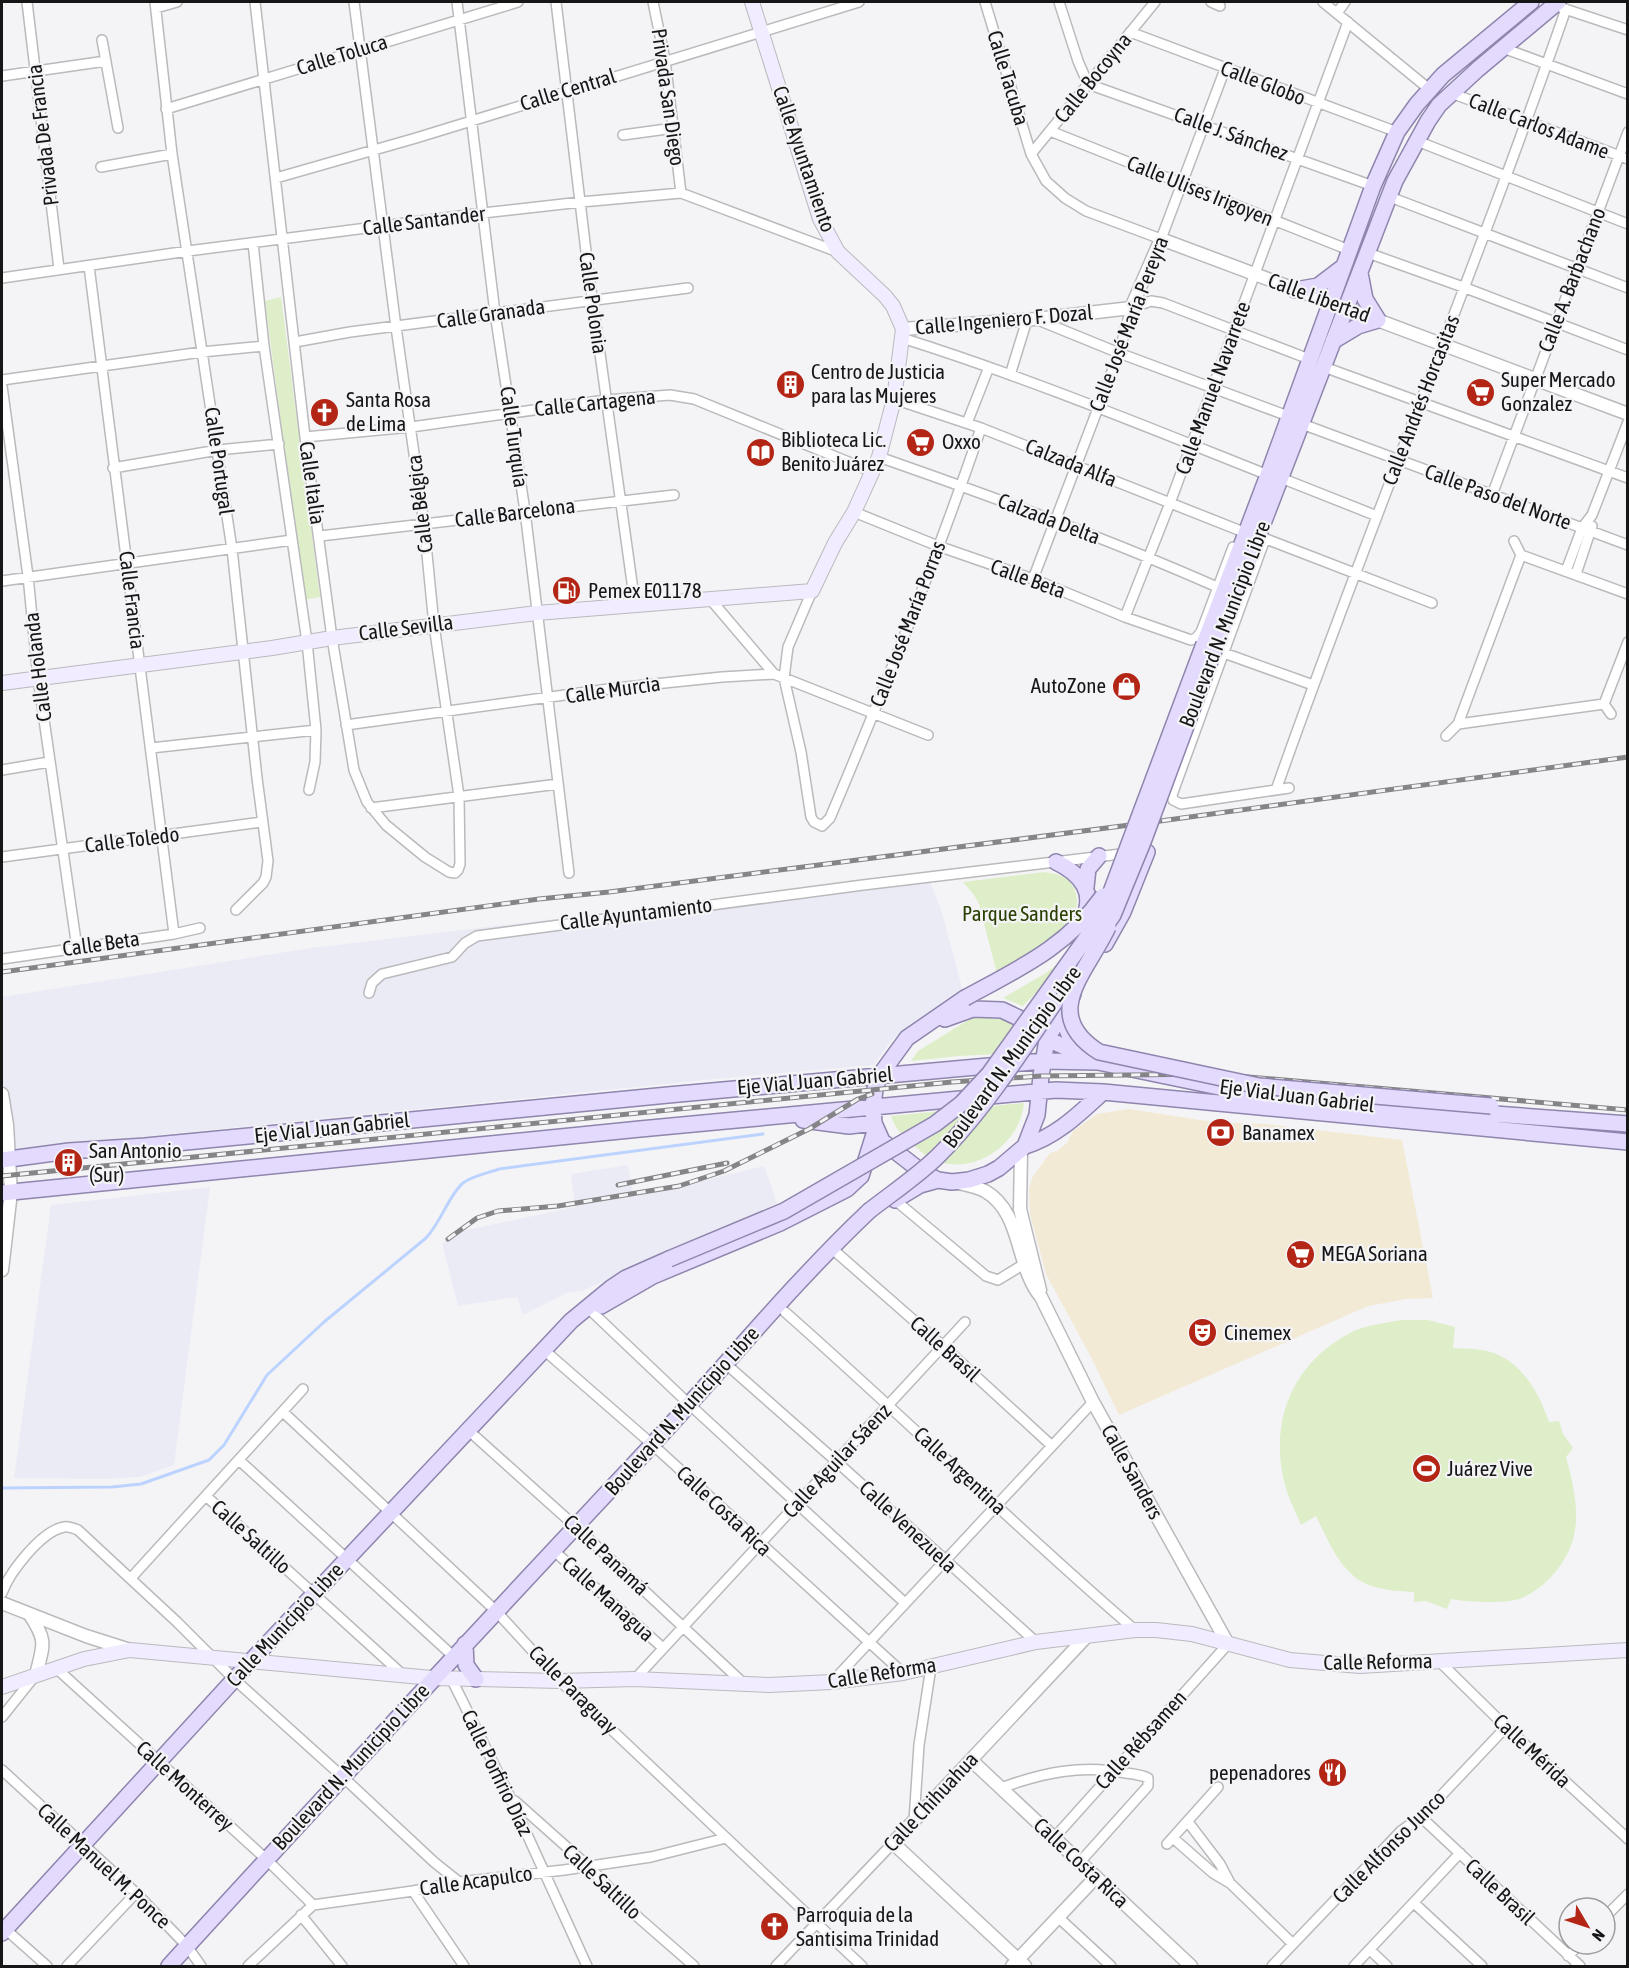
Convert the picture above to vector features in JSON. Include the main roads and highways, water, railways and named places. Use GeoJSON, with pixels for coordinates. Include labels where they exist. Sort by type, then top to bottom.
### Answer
{"type":"FeatureCollection","features":[{"type":"Feature","properties":{"kind":"main road","name":"Calle Ayuntamiento"},"geometry":{"type":"LineString","coordinates":[[752,2],[820,219],[838,252],[893,306],[903,334],[894,399],[879,457],[854,512],[835,543],[812,591]]}},
{"type":"Feature","properties":{"kind":"main road","name":"Boulevard N. Municipio Libre"},"geometry":{"type":"LineString","coordinates":[[169,1966],[266,1859],[344,1778],[432,1678],[652,1445],[729,1361],[747,1338],[869,1211],[939,1156],[1022,1049],[1113,915],[1143,842],[1211,644],[1295,420],[1309,359],[1373,186],[1397,132],[1429,89],[1526,3]]}},
{"type":"Feature","properties":{"kind":"main road","name":"Boulevard N. Municipio Libre"},"geometry":{"type":"LineString","coordinates":[[1295,420],[1323,367],[1395,181],[1428,121],[1451,93],[1503,48],[1559,5]]}},
{"type":"Feature","properties":{"kind":"main road"},"geometry":{"type":"LineString","coordinates":[[1295,290],[1317,286],[1343,267]]}},
{"type":"Feature","properties":{"kind":"main road"},"geometry":{"type":"LineString","coordinates":[[1333,341],[1358,326],[1378,320],[1365,299],[1360,273]]}},
{"type":"Feature","properties":{"kind":"main road","name":"Calle Sevilla"},"geometry":{"type":"LineString","coordinates":[[2,683],[332,638],[537,613],[812,591]]}},
{"type":"Feature","properties":{"kind":"main road","name":"Boulevard N. Municipio Libre"},"geometry":{"type":"LineString","coordinates":[[589,1309],[626,1278],[784,1211],[926,1131],[961,1104],[989,1074],[1082,944],[1104,908],[1211,644]]}},
{"type":"Feature","properties":{"kind":"main road"},"geometry":{"type":"LineString","coordinates":[[1023,1148],[1037,1115],[1047,1039],[1119,920],[1147,852]]}},
{"type":"Feature","properties":{"kind":"main road"},"geometry":{"type":"LineString","coordinates":[[900,1049],[936,1024],[1053,953],[1067,941],[1078,928],[1086,913],[1088,869],[1099,856]]}},
{"type":"Feature","properties":{"kind":"main road"},"geometry":{"type":"LineString","coordinates":[[1056,862],[1074,873],[1086,887]]}},
{"type":"Feature","properties":{"kind":"main road"},"geometry":{"type":"LineString","coordinates":[[945,1181],[922,1172],[882,1141],[875,1126],[873,1107],[875,1089],[880,1075],[907,1038],[936,1016],[1058,944],[1090,912],[1119,871]]}},
{"type":"Feature","properties":{"kind":"main road"},"geometry":{"type":"LineString","coordinates":[[1113,915],[1101,942],[1077,981],[1070,1007],[1075,1032],[1084,1042],[1099,1052],[1258,1086],[1491,1106],[1537,1118]]}},
{"type":"Feature","properties":{"kind":"main road"},"geometry":{"type":"LineString","coordinates":[[954,1015],[973,1008],[1002,1010],[1021,1019],[1047,1039],[1098,1062]]}},
{"type":"Feature","properties":{"kind":"main road"},"geometry":{"type":"LineString","coordinates":[[1061,1015],[1076,1051]]}},
{"type":"Feature","properties":{"kind":"main road","name":"Eje Vial Juan Gabriel"},"geometry":{"type":"LineString","coordinates":[[5,1159],[69,1151],[156,1145],[1043,1061],[1098,1062],[1267,1097],[1628,1124]]}},
{"type":"Feature","properties":{"kind":"main road","name":"Eje Vial Juan Gabriel"},"geometry":{"type":"LineString","coordinates":[[6,1192],[1056,1090],[1103,1092],[1628,1142]]}},
{"type":"Feature","properties":{"kind":"main road"},"geometry":{"type":"LineString","coordinates":[[729,1361],[747,1350],[785,1312],[858,1230],[904,1192],[920,1185],[969,1180],[988,1174],[1023,1148],[1055,1133],[1103,1092]]}},
{"type":"Feature","properties":{"kind":"main road"},"geometry":{"type":"LineString","coordinates":[[789,1115],[803,1120],[849,1126],[875,1126]]}},
{"type":"Feature","properties":{"kind":"main road"},"geometry":{"type":"LineString","coordinates":[[589,1309],[654,1276],[780,1223],[847,1189],[861,1176],[875,1126]]}},
{"type":"Feature","properties":{"kind":"main road","name":"Calle Municipio Libre"},"geometry":{"type":"LineString","coordinates":[[3,1929],[391,1511],[572,1321],[589,1309]]}},
{"type":"Feature","properties":{"kind":"main road","name":"Calle Reforma"},"geometry":{"type":"LineString","coordinates":[[2,1687],[84,1659],[130,1650],[432,1678],[560,1681],[635,1679],[769,1684],[832,1682],[903,1673],[1036,1642],[1134,1630],[1192,1634],[1290,1660],[1360,1666],[1628,1650]]}},
{"type":"Feature","properties":{"kind":"main road"},"geometry":{"type":"LineString","coordinates":[[465,1644],[466,1665],[476,1679]]}},
{"type":"Feature","properties":{"kind":"waterway"},"geometry":{"type":"LineString","coordinates":[[2,1488],[112,1487],[141,1484],[209,1460],[224,1445],[267,1375],[324,1322],[426,1238],[458,1188],[471,1178],[499,1169],[763,1134]]}},
{"type":"Feature","properties":{"kind":"railway"},"geometry":{"type":"LineString","coordinates":[[2,972],[539,899],[1153,822],[1628,757]]}},
{"type":"Feature","properties":{"kind":"railway"},"geometry":{"type":"LineString","coordinates":[[2,1176],[952,1082],[1041,1076],[1214,1074],[1628,1110]]}},
{"type":"Feature","properties":{"kind":"railway"},"geometry":{"type":"LineString","coordinates":[[448,1239],[477,1218],[498,1211],[558,1206],[679,1186],[724,1171],[809,1129],[858,1099],[872,1094]]}},
{"type":"Feature","properties":{"kind":"railway"},"geometry":{"type":"LineString","coordinates":[[618,1185],[727,1163]]}},
{"type":"Feature","properties":{"kind":"place","name":"Centro de Justicia para las Mujeres"},"geometry":{"type":"Point","coordinates":[790,384]}},
{"type":"Feature","properties":{"kind":"place","name":"Super Mercado Gonzalez"},"geometry":{"type":"Point","coordinates":[1480,392]}},
{"type":"Feature","properties":{"kind":"place","name":"Santa Rosa de Lima"},"geometry":{"type":"Point","coordinates":[325,412]}},
{"type":"Feature","properties":{"kind":"place","name":"Oxxo"},"geometry":{"type":"Point","coordinates":[921,442]}},
{"type":"Feature","properties":{"kind":"place","name":"Biblioteca Lic. Benito Juárez"},"geometry":{"type":"Point","coordinates":[760,452]}},
{"type":"Feature","properties":{"kind":"place","name":"Pemex E01178"},"geometry":{"type":"Point","coordinates":[567,591]}},
{"type":"Feature","properties":{"kind":"place","name":"AutoZone"},"geometry":{"type":"Point","coordinates":[1127,686]}},
{"type":"Feature","properties":{"kind":"place","name":"Banamex"},"geometry":{"type":"Point","coordinates":[1221,1133]}},
{"type":"Feature","properties":{"kind":"place","name":"San Antonio (Sur)"},"geometry":{"type":"Point","coordinates":[68,1163]}},
{"type":"Feature","properties":{"kind":"place","name":"MEGA Soriana"},"geometry":{"type":"Point","coordinates":[1300,1254]}},
{"type":"Feature","properties":{"kind":"place","name":"Cinemex"},"geometry":{"type":"Point","coordinates":[1203,1333]}},
{"type":"Feature","properties":{"kind":"place","name":"Juárez Vive"},"geometry":{"type":"Point","coordinates":[1426,1469]}},
{"type":"Feature","properties":{"kind":"place","name":"pepenadores"},"geometry":{"type":"Point","coordinates":[1332,1773]}},
{"type":"Feature","properties":{"kind":"place","name":"Parroquia de la Santisima Trinidad"},"geometry":{"type":"Point","coordinates":[775,1927]}},
{"type":"Feature","properties":{"kind":"park label","name":"Parque Sanders"},"geometry":{"type":"Point","coordinates":[1022,914]}}]}
